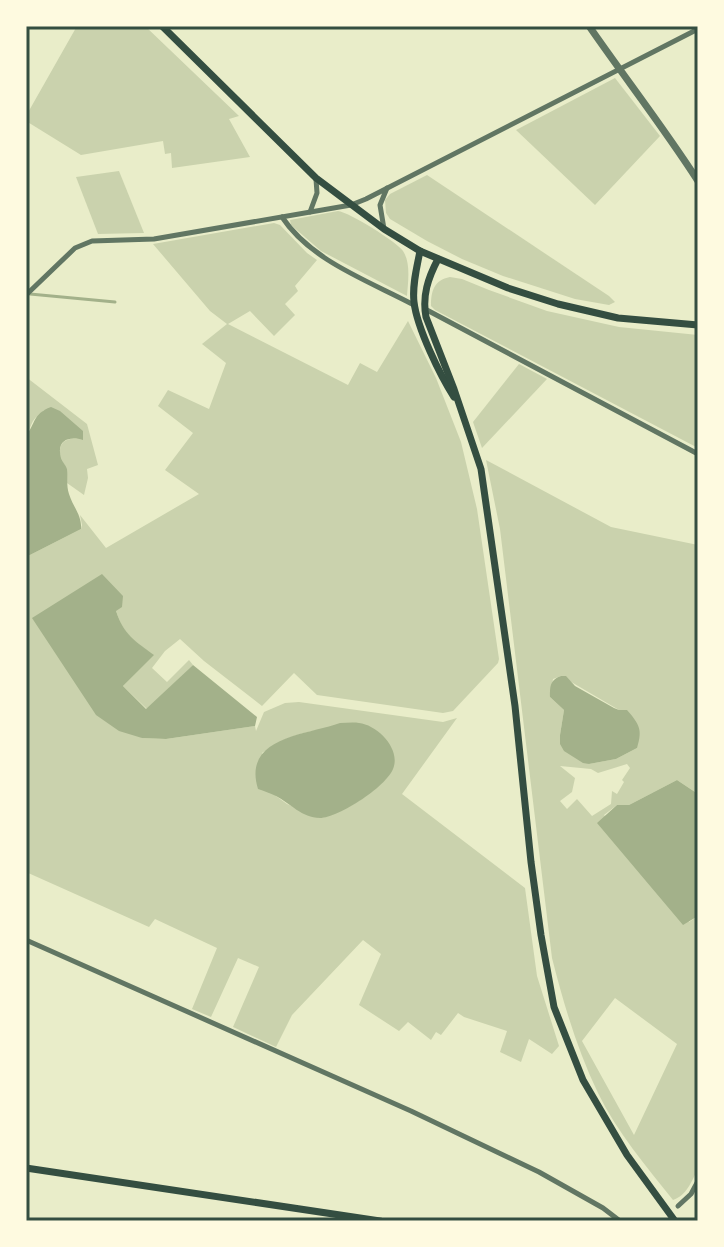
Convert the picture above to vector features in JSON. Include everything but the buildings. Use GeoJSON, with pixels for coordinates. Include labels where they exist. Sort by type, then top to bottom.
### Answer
{"type":"FeatureCollection","features":[{"type":"Feature","properties":{"kind":"main road"},"geometry":{"type":"LineString","coordinates":[[162,26],[316,178],[384,229],[420,251],[508,288],[558,304],[618,318],[698,325]]}},
{"type":"Feature","properties":{"kind":"main road"},"geometry":{"type":"LineString","coordinates":[[420,251],[414,305],[427,341],[461,410]]}},
{"type":"Feature","properties":{"kind":"main road"},"geometry":{"type":"LineString","coordinates":[[438,259],[427,284],[424,309],[484,484],[513,691],[537,906],[554,1007],[583,1080],[627,1155],[675,1221]]}},
{"type":"Feature","properties":{"kind":"main road"},"geometry":{"type":"LineString","coordinates":[[26,1168],[380,1221]]}},
{"type":"Feature","properties":{"kind":"street"},"geometry":{"type":"LineString","coordinates":[[589,26],[698,181]]}},
{"type":"Feature","properties":{"kind":"street"},"geometry":{"type":"LineString","coordinates":[[26,295],[75,248],[92,241],[154,239],[351,205],[698,29]]}},
{"type":"Feature","properties":{"kind":"street"},"geometry":{"type":"LineString","coordinates":[[310,212],[317,193],[316,178]]}},
{"type":"Feature","properties":{"kind":"street"},"geometry":{"type":"LineString","coordinates":[[384,229],[380,205],[387,187]]}},
{"type":"Feature","properties":{"kind":"street"},"geometry":{"type":"LineString","coordinates":[[282,217],[292,232],[320,256],[414,305]]}},
{"type":"Feature","properties":{"kind":"street"},"geometry":{"type":"LineString","coordinates":[[424,309],[698,454]]}},
{"type":"Feature","properties":{"kind":"street"},"geometry":{"type":"LineString","coordinates":[[26,940],[411,1111],[539,1172],[620,1221]]}},
{"type":"Feature","properties":{"kind":"street"},"geometry":{"type":"LineString","coordinates":[[678,1206],[691,1194],[698,1181]]}},
{"type":"Feature","properties":{"kind":"shaded area"},"geometry":{"type":"Polygon","coordinates":[[[77,26],[145,26],[239,116],[229,119],[250,157],[172,168],[171,153],[165,154],[163,141],[81,155],[26,121],[77,26]]]}},
{"type":"Feature","properties":{"kind":"shaded area"},"geometry":{"type":"Polygon","coordinates":[[[615,78],[660,136],[595,205],[516,130],[615,78]]]}},
{"type":"Feature","properties":{"kind":"shaded area"},"geometry":{"type":"Polygon","coordinates":[[[119,171],[144,233],[98,234],[76,177],[119,171]]]}},
{"type":"Feature","properties":{"kind":"shaded area"},"geometry":{"type":"Polygon","coordinates":[[[427,175],[615,302],[609,305],[575,299],[503,276],[462,259],[390,219],[385,200],[390,194],[427,175]]]}},
{"type":"Feature","properties":{"kind":"shaded area"},"geometry":{"type":"Polygon","coordinates":[[[338,211],[372,228],[403,251],[408,267],[407,296],[321,251],[291,225],[290,220],[338,211]]]}},
{"type":"Feature","properties":{"kind":"shaded area"},"geometry":{"type":"Polygon","coordinates":[[[274,223],[280,225],[317,260],[295,286],[298,291],[285,304],[295,315],[274,336],[250,311],[228,324],[348,385],[360,363],[377,372],[408,321],[436,378],[461,442],[477,509],[498,663],[453,711],[443,713],[317,695],[294,673],[262,706],[180,639],[165,651],[152,668],[167,682],[189,660],[193,665],[147,709],[123,686],[153,655],[130,637],[116,611],[33,619],[142,738],[166,739],[255,726],[256,731],[264,712],[285,703],[299,702],[443,722],[457,718],[402,794],[525,888],[537,976],[559,1046],[552,1054],[529,1039],[521,1062],[500,1052],[507,1031],[458,1013],[441,1035],[436,1032],[431,1040],[408,1022],[399,1031],[359,1005],[381,954],[363,940],[292,1015],[276,1047],[233,1027],[259,967],[238,958],[211,1017],[192,1009],[217,948],[155,919],[149,927],[26,872],[26,557],[81,529],[80,515],[106,548],[199,494],[165,470],[193,433],[158,406],[168,390],[209,409],[226,363],[202,344],[227,324],[210,311],[153,244],[274,223]],[[319,730],[289,738],[262,753],[276,796],[320,818],[355,803],[386,779],[319,730]]]}},
{"type":"Feature","properties":{"kind":"shaded area"},"geometry":{"type":"Polygon","coordinates":[[[450,277],[547,311],[619,327],[698,335],[698,448],[435,310],[431,306],[434,287],[450,277]]]}},
{"type":"Feature","properties":{"kind":"shaded area"},"geometry":{"type":"Polygon","coordinates":[[[519,364],[547,379],[482,448],[473,422],[519,364]]]}},
{"type":"Feature","properties":{"kind":"shaded area"},"geometry":{"type":"Polygon","coordinates":[[[26,377],[87,424],[98,465],[87,469],[84,495],[67,483],[67,470],[60,453],[63,442],[78,439],[44,410],[34,419],[26,435],[26,377]]]}},
{"type":"Feature","properties":{"kind":"shaded area"},"geometry":{"type":"Polygon","coordinates":[[[51,407],[83,431],[83,440],[65,441],[60,447],[67,469],[69,494],[79,515],[81,529],[26,557],[26,435],[37,416],[51,407]]]}},
{"type":"Feature","properties":{"kind":"shaded area"},"geometry":{"type":"Polygon","coordinates":[[[486,460],[611,527],[698,545],[698,794],[677,780],[629,805],[617,805],[604,815],[689,922],[698,916],[698,1169],[685,1191],[673,1200],[623,1135],[598,1093],[561,993],[552,958],[500,529],[486,460]],[[561,676],[553,679],[550,697],[564,710],[560,735],[589,764],[616,759],[637,748],[619,710],[561,676]],[[627,764],[598,773],[591,769],[560,766],[575,778],[572,792],[560,801],[567,809],[577,799],[592,816],[611,804],[612,791],[617,794],[630,768],[627,764]],[[615,998],[582,1041],[634,1135],[677,1044],[615,998]]]}},
{"type":"Feature","properties":{"kind":"shaded area"},"geometry":{"type":"Polygon","coordinates":[[[102,574],[123,596],[122,607],[116,611],[123,626],[154,655],[123,686],[146,709],[193,665],[257,717],[255,726],[166,739],[142,738],[119,731],[96,715],[32,618],[102,574]]]}},
{"type":"Feature","properties":{"kind":"shaded area"},"geometry":{"type":"Polygon","coordinates":[[[566,676],[575,686],[614,708],[627,710],[639,727],[637,748],[616,759],[589,764],[564,751],[560,735],[564,710],[550,697],[551,684],[566,676]]]}},
{"type":"Feature","properties":{"kind":"shaded area"},"geometry":{"type":"Polygon","coordinates":[[[340,723],[357,723],[373,728],[390,745],[394,766],[374,791],[339,813],[320,818],[308,816],[258,789],[256,772],[259,758],[268,748],[295,735],[340,723]]]}},
{"type":"Feature","properties":{"kind":"shaded area"},"geometry":{"type":"Polygon","coordinates":[[[677,780],[698,794],[698,916],[683,925],[597,823],[617,805],[629,805],[677,780]]]}},
{"type":"Feature","properties":{"kind":"waterway"},"geometry":{"type":"LineString","coordinates":[[30,294],[115,302]]}}]}
